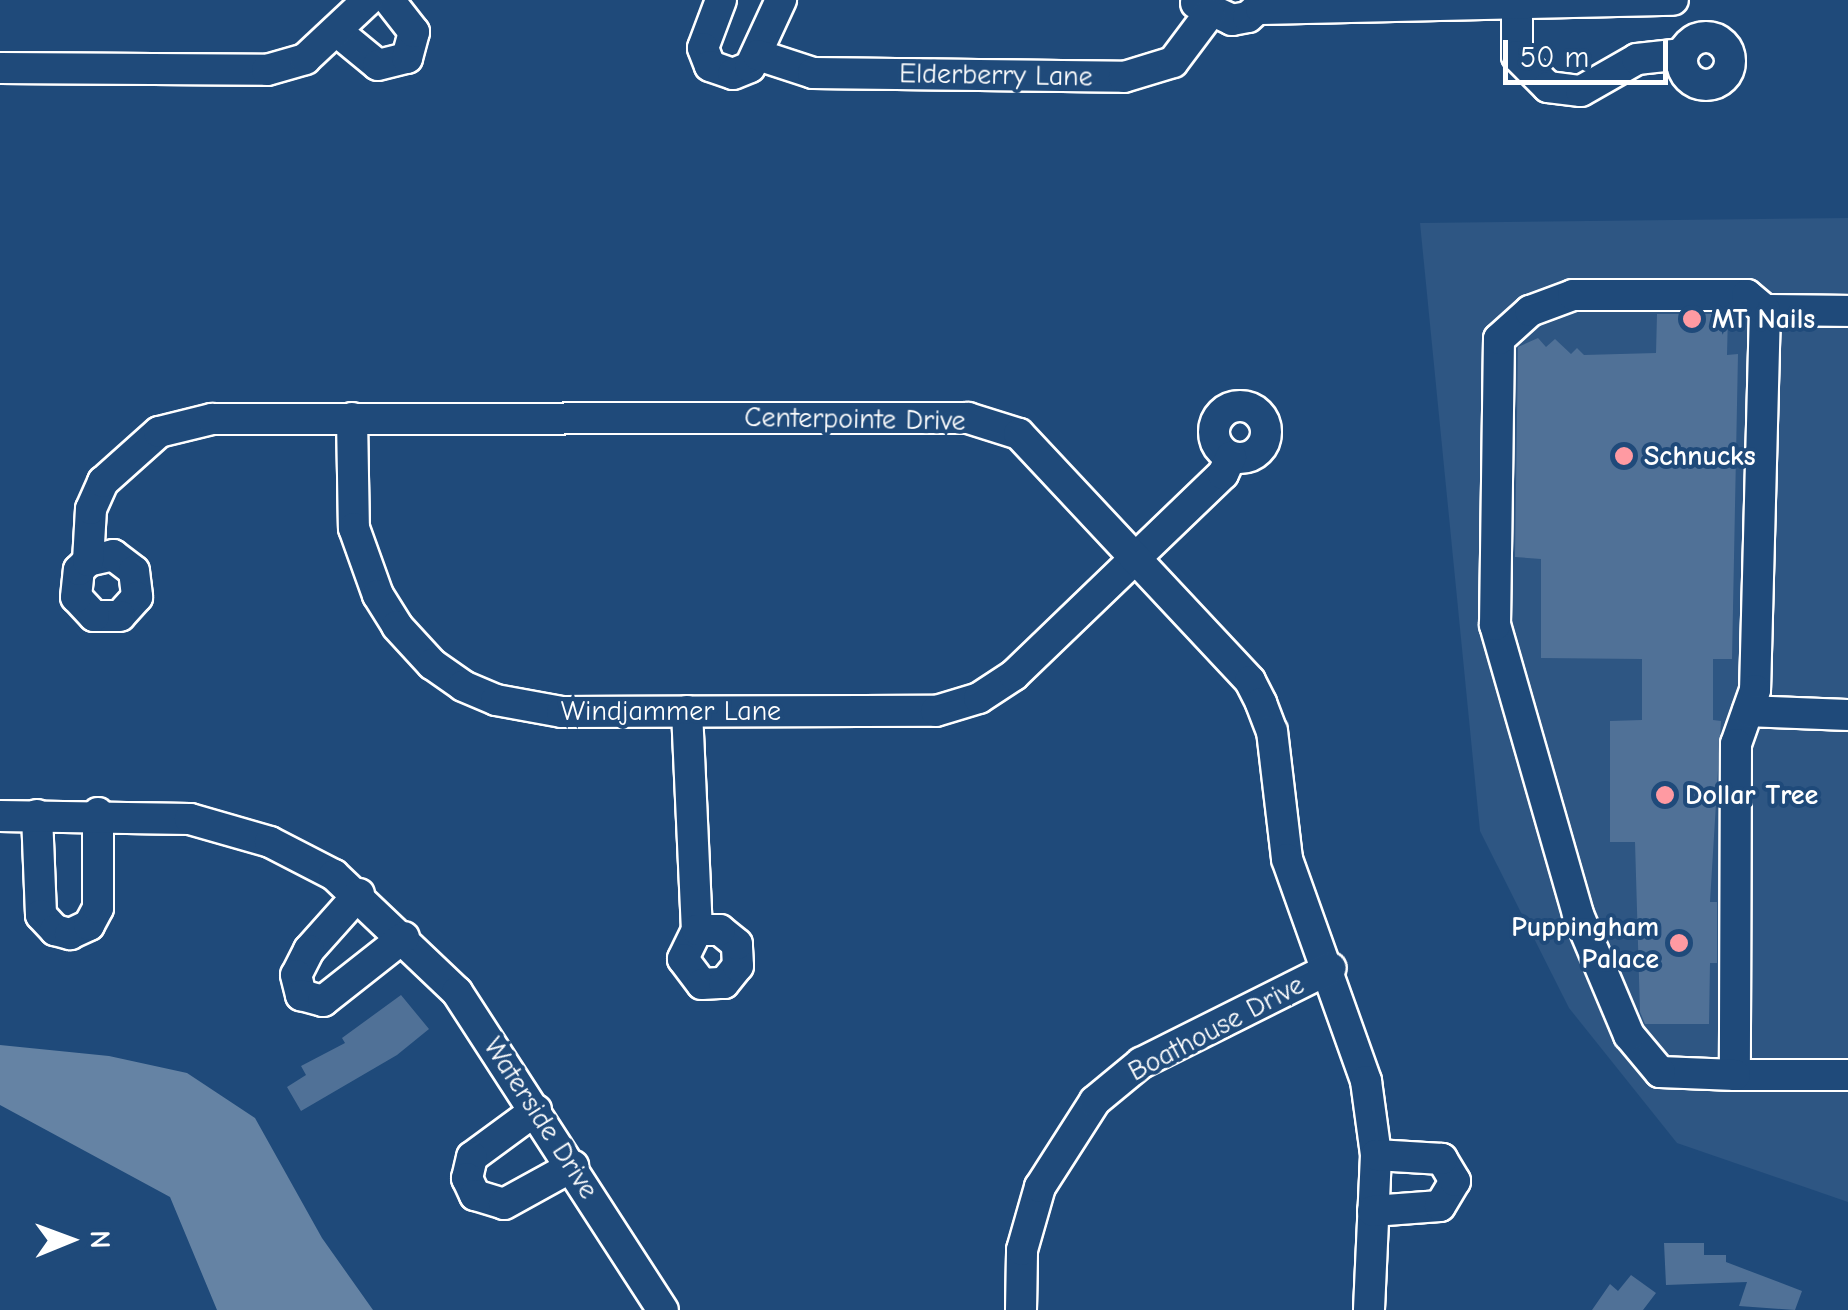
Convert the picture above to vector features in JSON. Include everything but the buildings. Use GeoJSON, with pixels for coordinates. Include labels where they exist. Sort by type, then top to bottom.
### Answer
{"type":"FeatureCollection","features":[{"type":"Feature","properties":{"kind":"street"},"geometry":{"type":"LineString","coordinates":[[0,68],[268,70],[306,59],[339,32],[368,0]]}},
{"type":"Feature","properties":{"kind":"street"},"geometry":{"type":"LineString","coordinates":[[339,32],[378,65],[407,58],[414,32],[389,0]]}},
{"type":"Feature","properties":{"kind":"street"},"geometry":{"type":"LineString","coordinates":[[721,0],[705,38],[710,66],[723,74],[742,72],[758,55],[781,0]]}},
{"type":"Feature","properties":{"kind":"street"},"geometry":{"type":"LineString","coordinates":[[1202,7],[1232,20],[1264,4],[1673,0]]}},
{"type":"Feature","properties":{"kind":"street"},"geometry":{"type":"LineString","coordinates":[[1517,2],[1517,56],[1548,87],[1581,91],[1637,59],[1683,54]]}},
{"type":"Feature","properties":{"kind":"street","name":"Elderberry Lane"},"geometry":{"type":"LineString","coordinates":[[758,55],[813,73],[1124,77],[1173,62],[1202,7]]}},
{"type":"Feature","properties":{"kind":"street"},"geometry":{"type":"LineString","coordinates":[[1848,311],[1765,310],[1747,295],[1572,295],[1530,311],[1499,339],[1496,624],[1578,914],[1629,1035],[1660,1072],[1848,1075]]}},
{"type":"Feature","properties":{"kind":"street"},"geometry":{"type":"LineString","coordinates":[[1735,1075],[1736,744],[1755,690],[1765,310]]}},
{"type":"Feature","properties":{"kind":"street","name":"Centerpointe Drive"},"geometry":{"type":"LineString","coordinates":[[88,561],[91,509],[103,482],[159,432],[212,418],[968,418],[1008,429],[1038,449],[1250,681],[1261,703],[1272,731],[1287,860],[1331,968],[1366,1080],[1376,1155],[1369,1310]]}},
{"type":"Feature","properties":{"kind":"street","name":"Windjammer Lane"},"geometry":{"type":"LineString","coordinates":[[352,418],[349,502],[366,565],[398,626],[432,664],[463,686],[525,708],[936,711],[979,698],[1014,675],[1136,559],[1223,474],[1231,457]]}},
{"type":"Feature","properties":{"kind":"street"},"geometry":{"type":"LineString","coordinates":[[687,711],[697,930]]}},
{"type":"Feature","properties":{"kind":"street"},"geometry":{"type":"LineString","coordinates":[[1748,711],[1848,715]]}},
{"type":"Feature","properties":{"kind":"street"},"geometry":{"type":"LineString","coordinates":[[37,815],[41,915],[55,930],[70,934],[89,926],[98,908],[98,814]]}},
{"type":"Feature","properties":{"kind":"street","name":"Waterside Drive"},"geometry":{"type":"LineString","coordinates":[[0,816],[98,814],[190,819],[270,842],[359,894],[457,992],[663,1310]]}},
{"type":"Feature","properties":{"kind":"street"},"geometry":{"type":"LineString","coordinates":[[359,894],[309,950],[296,975],[301,995],[323,1002],[404,937]]}},
{"type":"Feature","properties":{"kind":"street","name":"Boathouse Drive"},"geometry":{"type":"LineString","coordinates":[[1022,1310],[1022,1250],[1040,1188],[1095,1101],[1141,1063],[1331,968]]}},
{"type":"Feature","properties":{"kind":"street"},"geometry":{"type":"LineString","coordinates":[[536,1110],[472,1158],[467,1178],[475,1195],[504,1204],[572,1166]]}},
{"type":"Feature","properties":{"kind":"street"},"geometry":{"type":"LineString","coordinates":[[1373,1211],[1440,1206],[1455,1181],[1442,1159],[1376,1155]]}},
{"type":"Feature","properties":{"kind":"shaded area"},"geometry":{"type":"Polygon","coordinates":[[[1848,218],[1848,1202],[1677,1143],[1569,1008],[1480,831],[1420,223],[1848,218]]]}},
{"type":"Feature","properties":{"kind":"shaded area"},"geometry":{"type":"Polygon","coordinates":[[[0,1045],[109,1056],[187,1073],[255,1118],[322,1238],[373,1310],[217,1310],[170,1197],[0,1105],[0,1045]]]}},
{"type":"Feature","properties":{"kind":"place","name":"MT Nails"},"geometry":{"type":"Point","coordinates":[1692,319]}},
{"type":"Feature","properties":{"kind":"place","name":"Schnucks"},"geometry":{"type":"Point","coordinates":[1624,456]}},
{"type":"Feature","properties":{"kind":"place","name":"Dollar Tree"},"geometry":{"type":"Point","coordinates":[1665,795]}},
{"type":"Feature","properties":{"kind":"place","name":"Puppingham Palace"},"geometry":{"type":"Point","coordinates":[1679,943]}}]}
